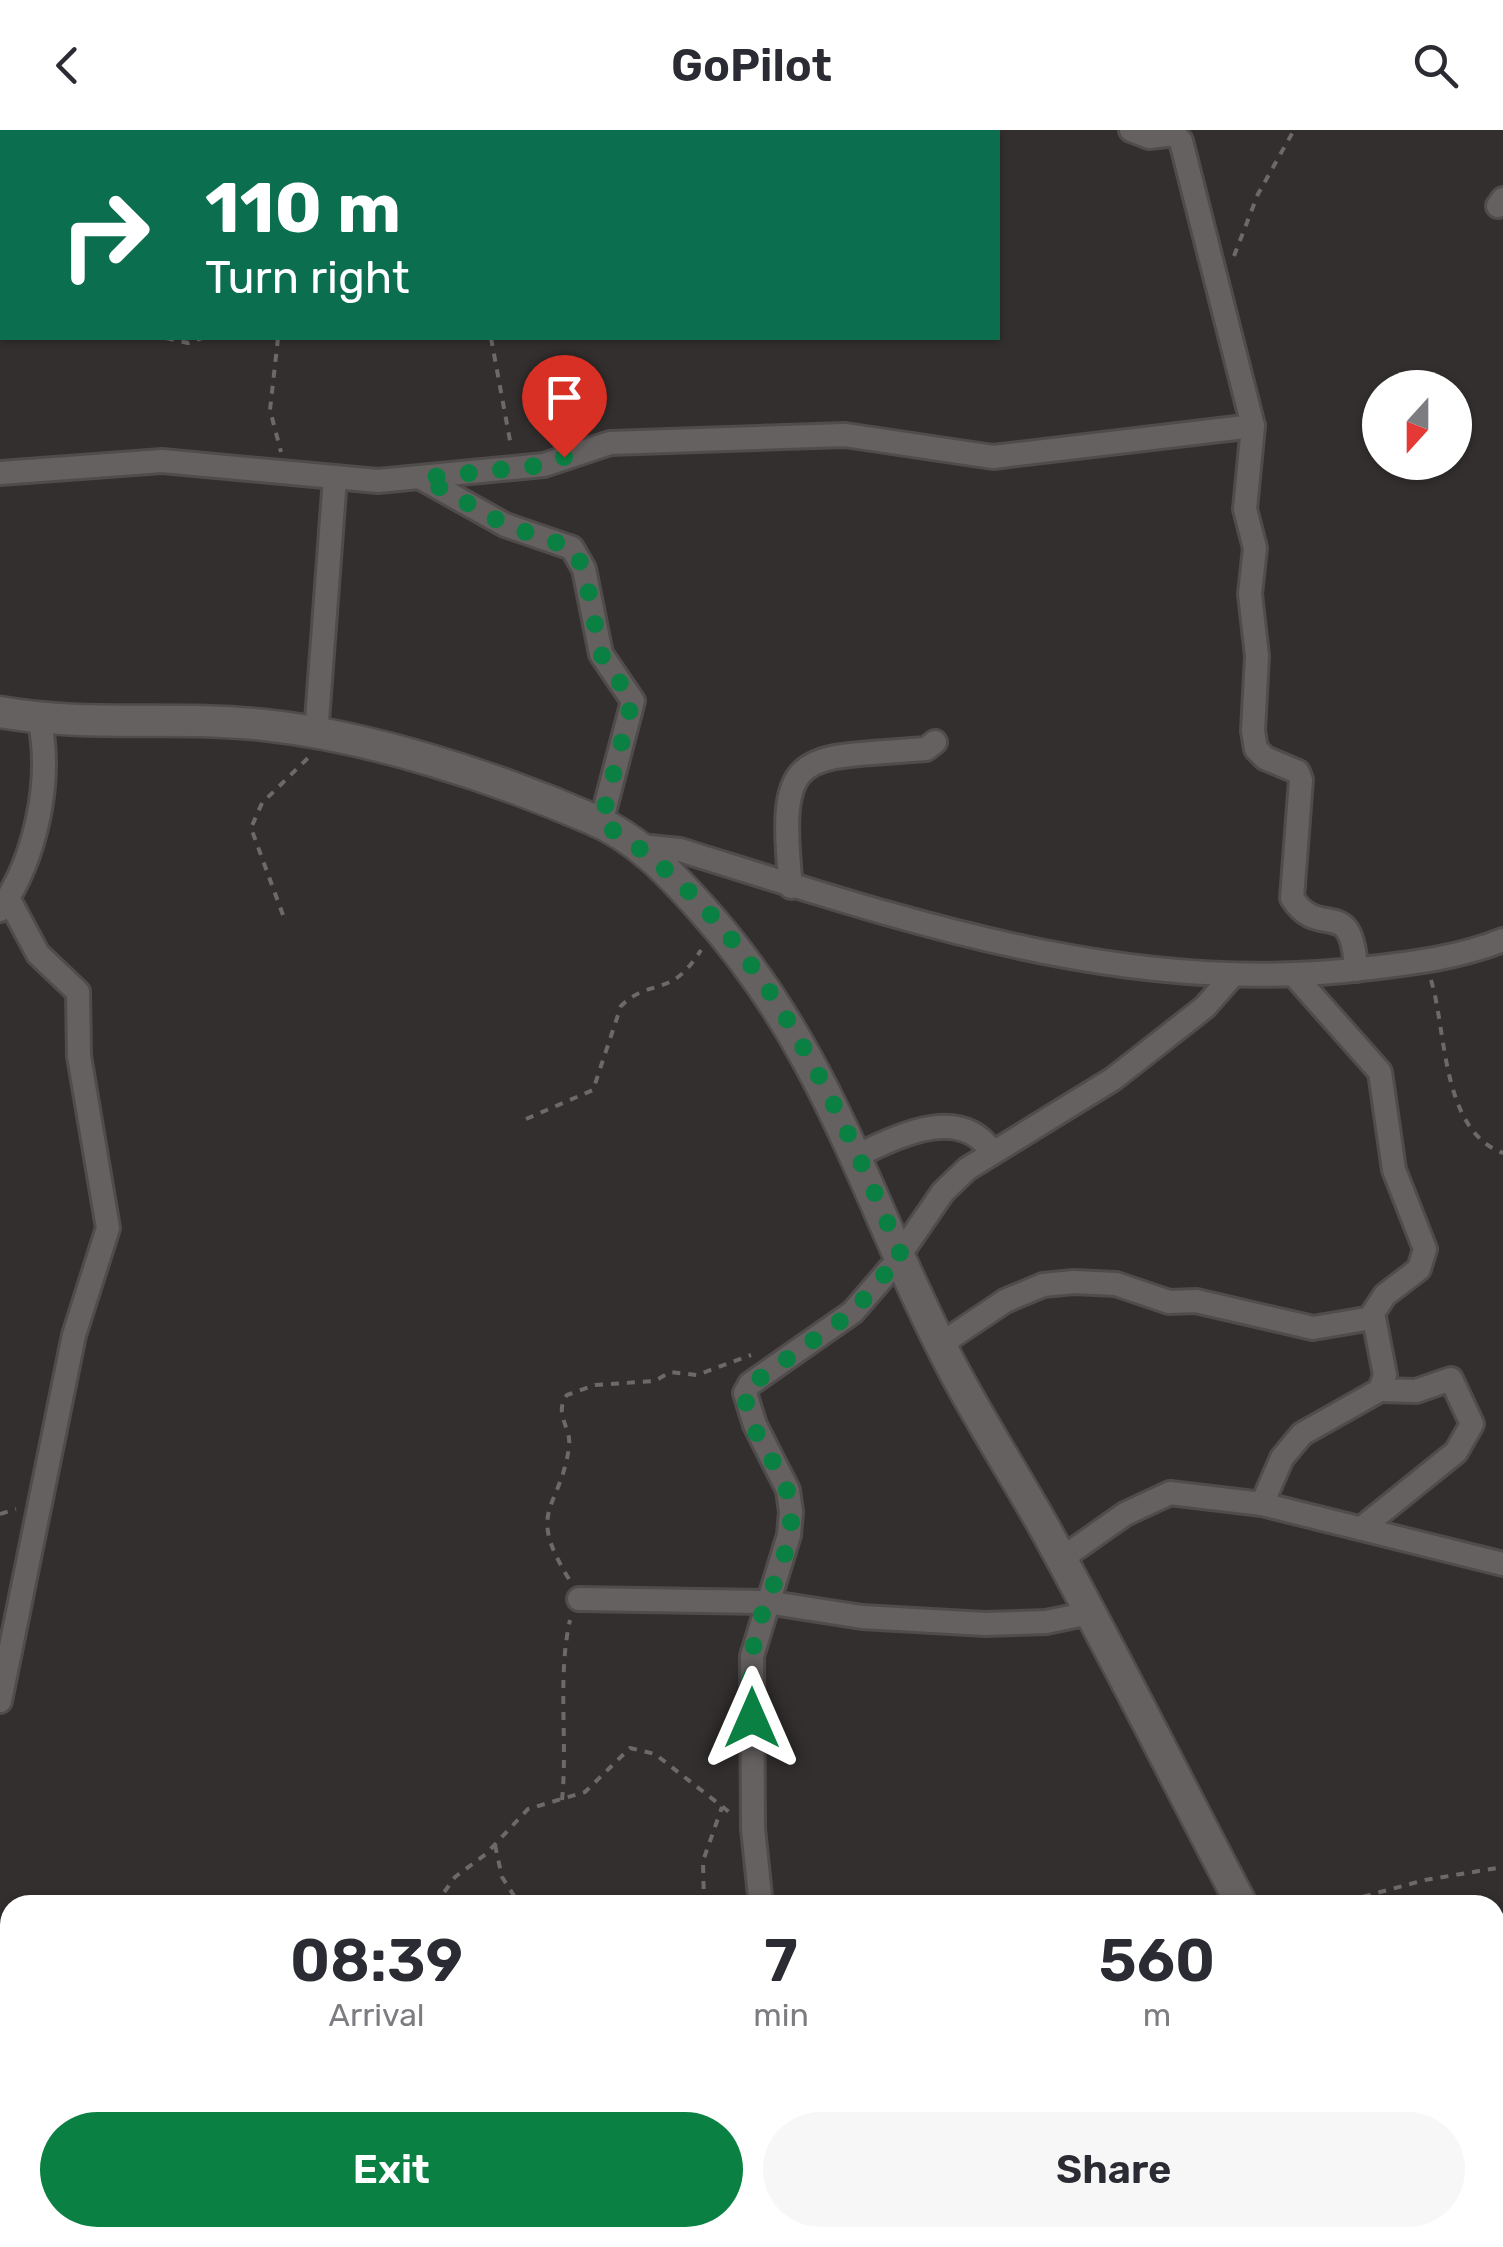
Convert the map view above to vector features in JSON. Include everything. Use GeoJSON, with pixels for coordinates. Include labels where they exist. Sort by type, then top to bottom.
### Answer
{"type":"FeatureCollection","features":[{"type":"Feature","properties":{"kind":"street"},"geometry":{"type":"LineString","coordinates":[[1131,130],[1149,137],[1174,134],[1181,140],[1254,426],[1245,509],[1255,548],[1250,594],[1257,656],[1252,731],[1256,749],[1298,772],[1301,780],[1292,898],[1298,909],[1348,926],[1353,934],[1356,970]]}},
{"type":"Feature","properties":{"kind":"street"},"geometry":{"type":"LineString","coordinates":[[0,473],[162,461],[335,478],[423,478],[544,465],[610,443],[845,435],[993,457],[1254,426]]}},
{"type":"Feature","properties":{"kind":"street"},"geometry":{"type":"LineString","coordinates":[[321,734],[335,478]]}},
{"type":"Feature","properties":{"kind":"street"},"geometry":{"type":"LineString","coordinates":[[423,478],[506,525],[561,541],[579,557],[601,654],[632,701],[601,823]]}},
{"type":"Feature","properties":{"kind":"street"},"geometry":{"type":"LineString","coordinates":[[0,712],[111,724],[218,721],[321,734],[440,766],[601,823],[640,846],[716,925],[772,995],[858,1155],[941,1344],[1090,1613],[1237,1895]]}},
{"type":"Feature","properties":{"kind":"street"},"geometry":{"type":"LineString","coordinates":[[0,1701],[51,1437],[108,1215],[94,1160],[90,1108],[79,1056],[78,992],[38,954],[4,904],[40,803],[45,744],[39,718]]}},
{"type":"Feature","properties":{"kind":"street"},"geometry":{"type":"LineString","coordinates":[[791,887],[786,806],[801,773],[837,754],[926,749],[935,742]]}},
{"type":"Feature","properties":{"kind":"street"},"geometry":{"type":"LineString","coordinates":[[640,846],[680,850],[791,887],[1018,950],[1233,975],[1356,970],[1425,961],[1503,940]]}},
{"type":"Feature","properties":{"kind":"street"},"geometry":{"type":"LineString","coordinates":[[760,1895],[753,1829],[752,1656],[789,1535],[791,1512],[788,1490],[755,1424],[746,1388],[853,1312],[902,1256],[943,1192],[992,1152],[1113,1080],[1206,1007],[1233,975]]}},
{"type":"Feature","properties":{"kind":"street"},"geometry":{"type":"LineString","coordinates":[[1294,975],[1368,1053],[1380,1072],[1394,1170],[1424,1249],[1418,1270],[1385,1295],[1372,1318],[1385,1375],[1380,1390]]}},
{"type":"Feature","properties":{"kind":"street"},"geometry":{"type":"LineString","coordinates":[[858,1155],[900,1136],[957,1126],[978,1135],[992,1152]]}},
{"type":"Feature","properties":{"kind":"street"},"geometry":{"type":"LineString","coordinates":[[941,1344],[1016,1295],[1044,1285],[1074,1282],[1116,1284],[1169,1302],[1196,1300],[1313,1328],[1372,1318]]}},
{"type":"Feature","properties":{"kind":"street"},"geometry":{"type":"LineString","coordinates":[[1262,1504],[1282,1458],[1302,1434],[1380,1390],[1407,1393],[1452,1379],[1472,1424],[1456,1452],[1363,1527]]}},
{"type":"Feature","properties":{"kind":"street"},"geometry":{"type":"LineString","coordinates":[[1061,1560],[1125,1514],[1170,1493],[1262,1504],[1503,1564]]}},
{"type":"Feature","properties":{"kind":"street"},"geometry":{"type":"LineString","coordinates":[[579,1599],[766,1602],[862,1617],[985,1624],[1046,1622],[1090,1613]]}},
{"type":"Feature","properties":{"kind":"path"},"geometry":{"type":"LineString","coordinates":[[1219,282],[1241,242],[1258,194],[1294,130]]}},
{"type":"Feature","properties":{"kind":"path"},"geometry":{"type":"LineString","coordinates":[[278,340],[270,410],[274,436],[294,474]]}},
{"type":"Feature","properties":{"kind":"path"},"geometry":{"type":"LineString","coordinates":[[491,340],[514,469]]}},
{"type":"Feature","properties":{"kind":"path"},"geometry":{"type":"LineString","coordinates":[[283,915],[251,828],[254,814],[321,734]]}},
{"type":"Feature","properties":{"kind":"path"},"geometry":{"type":"LineString","coordinates":[[526,1120],[593,1090],[621,1006],[631,996],[683,977],[716,925]]}},
{"type":"Feature","properties":{"kind":"path"},"geometry":{"type":"LineString","coordinates":[[1425,961],[1457,1100],[1476,1133],[1503,1152]]}},
{"type":"Feature","properties":{"kind":"path"},"geometry":{"type":"LineString","coordinates":[[562,1800],[567,1750],[564,1650],[579,1599],[546,1533],[547,1514],[569,1449],[560,1411],[562,1401],[580,1388],[646,1382],[680,1370],[697,1374],[754,1354]]}},
{"type":"Feature","properties":{"kind":"path"},"geometry":{"type":"LineString","coordinates":[[442,1895],[455,1877],[496,1844],[528,1809],[585,1792],[630,1748],[655,1754],[753,1829]]}},
{"type":"Feature","properties":{"kind":"path"},"geometry":{"type":"LineString","coordinates":[[704,1895],[703,1862],[722,1807]]}},
{"type":"Feature","properties":{"kind":"path"},"geometry":{"type":"LineString","coordinates":[[496,1844],[502,1877],[514,1895]]}},
{"type":"Feature","properties":{"kind":"path"},"geometry":{"type":"LineString","coordinates":[[1369,1895],[1503,1866]]}},
{"type":"Feature","properties":{"kind":"route"},"geometry":{"type":"LineString","coordinates":[[564,457],[544,465],[423,478],[506,525],[561,541],[579,557],[601,654],[632,701],[601,823],[637,844],[668,871],[772,995],[836,1109],[903,1260],[890,1268],[836,1326],[746,1388],[745,1398],[755,1424],[788,1490],[791,1512],[789,1535],[756,1633],[752,1718]]}}]}
